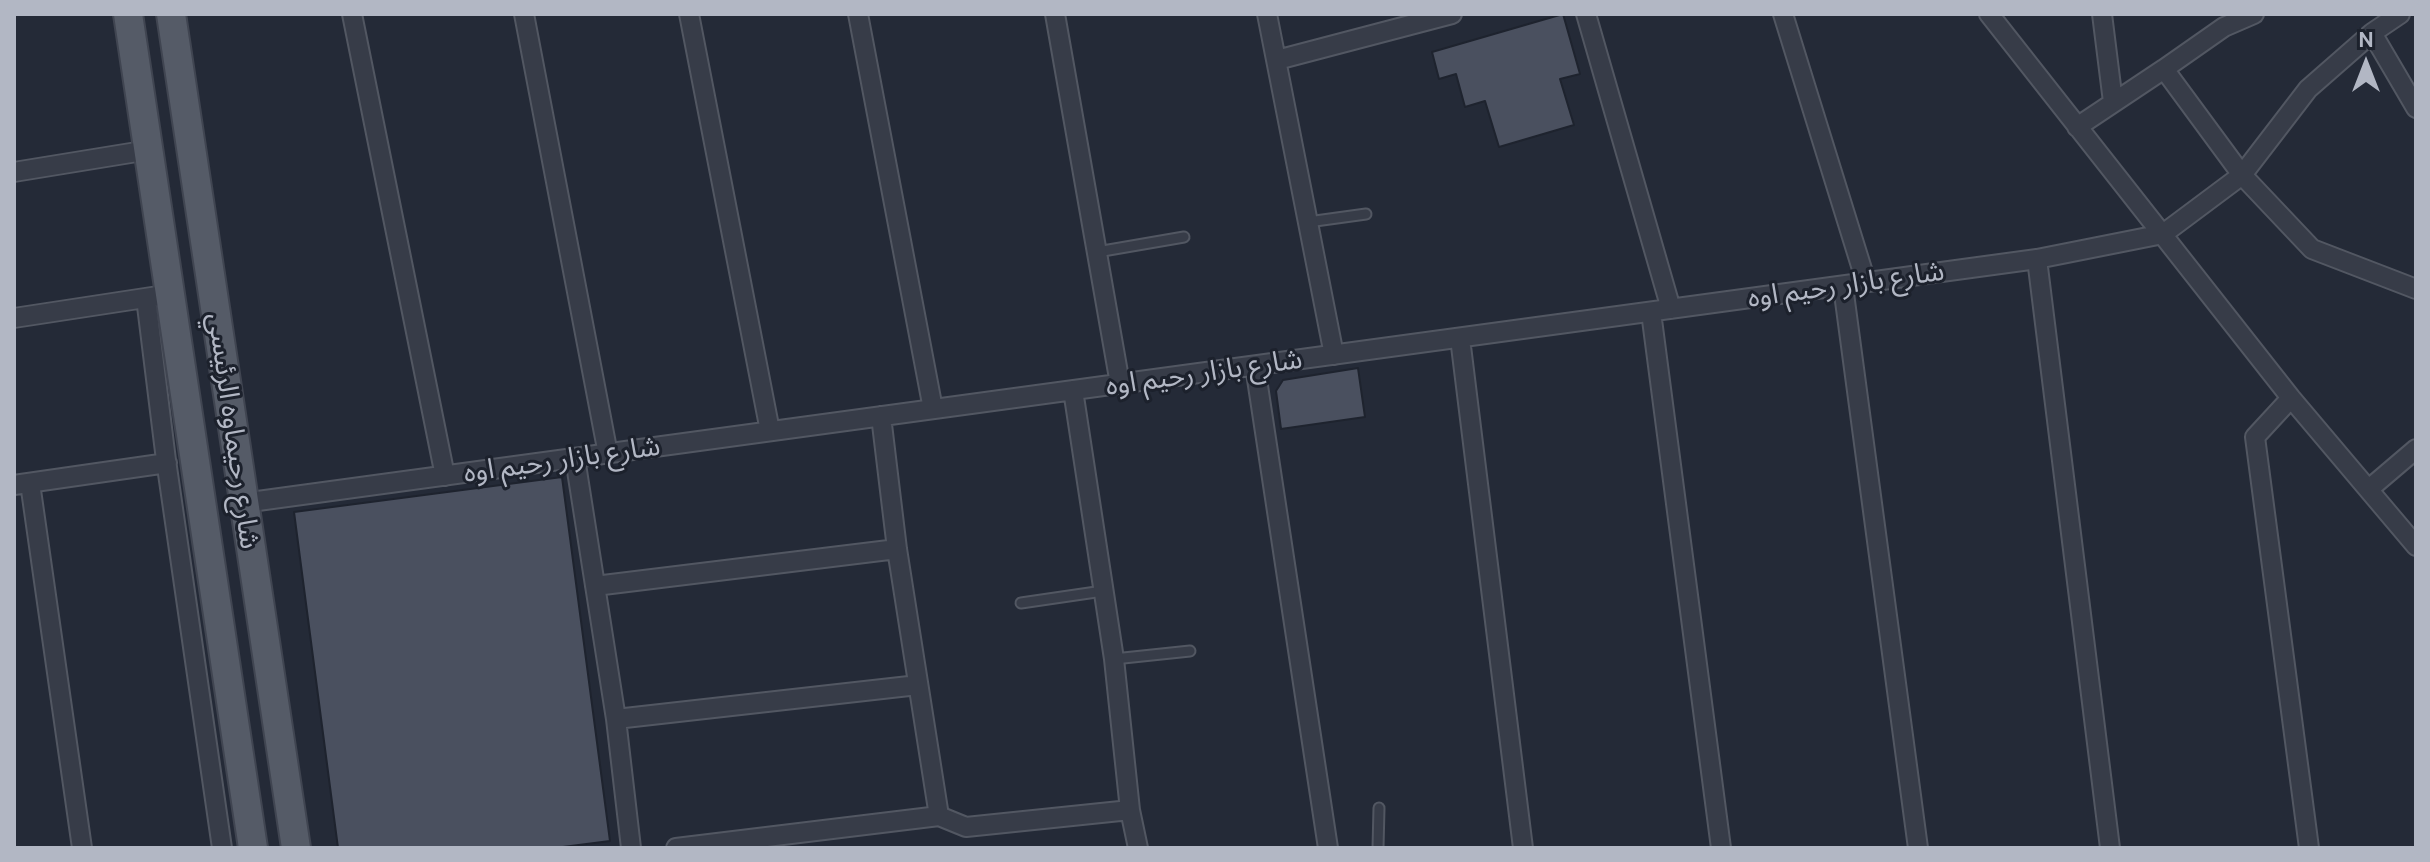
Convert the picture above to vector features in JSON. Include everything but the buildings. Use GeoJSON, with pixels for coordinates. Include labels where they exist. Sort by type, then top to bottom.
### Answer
{"type":"FeatureCollection","features":[{"type":"Feature","properties":{"kind":"main road","name":"شارع رحيماوه الرئيسي"},"geometry":{"type":"LineString","coordinates":[[128,14],[149,150],[158,296],[253,848]]}},
{"type":"Feature","properties":{"kind":"main road","name":"شارع رحيماوه الرئيسي"},"geometry":{"type":"LineString","coordinates":[[171,14],[296,848]]}},
{"type":"Feature","properties":{"kind":"street"},"geometry":{"type":"LineString","coordinates":[[352,14],[445,476]]}},
{"type":"Feature","properties":{"kind":"street"},"geometry":{"type":"LineString","coordinates":[[524,14],[608,454]]}},
{"type":"Feature","properties":{"kind":"street"},"geometry":{"type":"LineString","coordinates":[[689,14],[770,431]]}},
{"type":"Feature","properties":{"kind":"street"},"geometry":{"type":"LineString","coordinates":[[858,14],[933,409]]}},
{"type":"Feature","properties":{"kind":"street"},"geometry":{"type":"LineString","coordinates":[[1055,14],[1120,384]]}},
{"type":"Feature","properties":{"kind":"street"},"geometry":{"type":"LineString","coordinates":[[1267,14],[1334,355]]}},
{"type":"Feature","properties":{"kind":"street"},"geometry":{"type":"LineString","coordinates":[[1277,60],[1452,14]]}},
{"type":"Feature","properties":{"kind":"street"},"geometry":{"type":"LineString","coordinates":[[1586,14],[1671,309]]}},
{"type":"Feature","properties":{"kind":"street"},"geometry":{"type":"LineString","coordinates":[[1783,14],[1866,282]]}},
{"type":"Feature","properties":{"kind":"street"},"geometry":{"type":"LineString","coordinates":[[1989,14],[2291,398],[2416,546]]}},
{"type":"Feature","properties":{"kind":"street"},"geometry":{"type":"LineString","coordinates":[[2102,14],[2113,102]]}},
{"type":"Feature","properties":{"kind":"street"},"geometry":{"type":"LineString","coordinates":[[2077,127],[2224,27],[2254,14]]}},
{"type":"Feature","properties":{"kind":"street"},"geometry":{"type":"LineString","coordinates":[[2163,234],[2242,175],[2308,89],[2372,33],[2400,14]]}},
{"type":"Feature","properties":{"kind":"street"},"geometry":{"type":"LineString","coordinates":[[2372,33],[2416,108]]}},
{"type":"Feature","properties":{"kind":"street"},"geometry":{"type":"LineString","coordinates":[[2164,69],[2242,175],[2312,249],[2416,289]]}},
{"type":"Feature","properties":{"kind":"street"},"geometry":{"type":"LineString","coordinates":[[14,172],[149,150]]}},
{"type":"Feature","properties":{"kind":"street","name":"شارع بازار رحيم اوه"},"geometry":{"type":"LineString","coordinates":[[243,503],[2037,259],[2163,234]]}},
{"type":"Feature","properties":{"kind":"street"},"geometry":{"type":"LineString","coordinates":[[2037,259],[2110,848]]}},
{"type":"Feature","properties":{"kind":"street"},"geometry":{"type":"LineString","coordinates":[[1843,286],[1918,848]]}},
{"type":"Feature","properties":{"kind":"street"},"geometry":{"type":"LineString","coordinates":[[14,318],[158,296],[167,463],[222,848]]}},
{"type":"Feature","properties":{"kind":"street"},"geometry":{"type":"LineString","coordinates":[[1651,312],[1721,848]]}},
{"type":"Feature","properties":{"kind":"street"},"geometry":{"type":"LineString","coordinates":[[1460,338],[1523,848]]}},
{"type":"Feature","properties":{"kind":"street"},"geometry":{"type":"LineString","coordinates":[[1255,366],[1328,848]]}},
{"type":"Feature","properties":{"kind":"street"},"geometry":{"type":"LineString","coordinates":[[1073,390],[1114,659],[1130,810],[1138,848]]}},
{"type":"Feature","properties":{"kind":"street"},"geometry":{"type":"LineString","coordinates":[[2291,398],[2255,437],[2309,848]]}},
{"type":"Feature","properties":{"kind":"street"},"geometry":{"type":"LineString","coordinates":[[881,416],[897,549],[939,816]]}},
{"type":"Feature","properties":{"kind":"street"},"geometry":{"type":"LineString","coordinates":[[2369,489],[2416,449]]}},
{"type":"Feature","properties":{"kind":"street"},"geometry":{"type":"LineString","coordinates":[[575,458],[616,719],[631,848]]}},
{"type":"Feature","properties":{"kind":"street"},"geometry":{"type":"LineString","coordinates":[[82,848],[22,484],[167,463]]}},
{"type":"Feature","properties":{"kind":"street"},"geometry":{"type":"LineString","coordinates":[[595,586],[897,549]]}},
{"type":"Feature","properties":{"kind":"street"},"geometry":{"type":"LineString","coordinates":[[616,719],[918,685]]}},
{"type":"Feature","properties":{"kind":"street"},"geometry":{"type":"LineString","coordinates":[[676,848],[754,843],[939,816],[966,827],[1130,810]]}},
{"type":"Feature","properties":{"kind":"lane"},"geometry":{"type":"LineString","coordinates":[[1308,222],[1366,214]]}},
{"type":"Feature","properties":{"kind":"lane"},"geometry":{"type":"LineString","coordinates":[[1097,252],[1184,237]]}},
{"type":"Feature","properties":{"kind":"lane"},"geometry":{"type":"LineString","coordinates":[[1021,603],[1103,591]]}},
{"type":"Feature","properties":{"kind":"lane"},"geometry":{"type":"LineString","coordinates":[[1114,659],[1190,651]]}},
{"type":"Feature","properties":{"kind":"lane"},"geometry":{"type":"LineString","coordinates":[[1378,848],[1379,808]]}}]}
